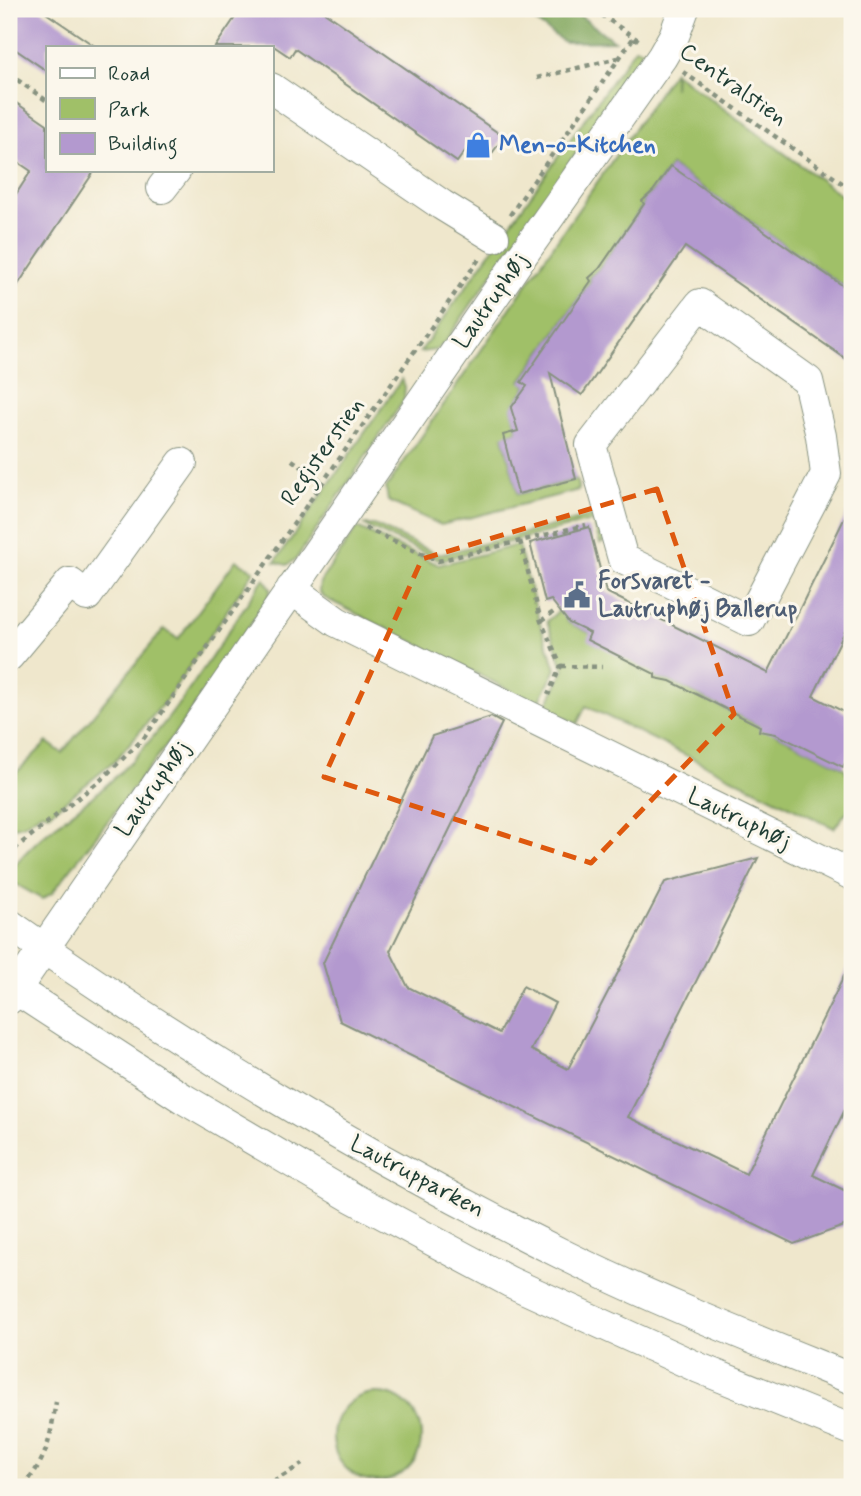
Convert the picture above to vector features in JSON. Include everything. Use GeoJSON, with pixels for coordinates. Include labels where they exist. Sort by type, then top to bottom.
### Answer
{"type":"FeatureCollection","features":[{"type":"Feature","properties":{"kind":"street","name":"Lautruphøj"},"geometry":{"type":"LineString","coordinates":[[11,992],[662,57],[674,36],[684,9]]}},
{"type":"Feature","properties":{"kind":"street"},"geometry":{"type":"LineString","coordinates":[[273,89],[442,205],[494,237]]}},
{"type":"Feature","properties":{"kind":"street"},"geometry":{"type":"LineString","coordinates":[[700,304],[808,381],[821,436],[826,474],[749,621],[623,559],[592,445],[700,304]]}},
{"type":"Feature","properties":{"kind":"street"},"geometry":{"type":"LineString","coordinates":[[9,656],[70,583],[88,596],[183,463]]}},
{"type":"Feature","properties":{"kind":"street","name":"Lautruphøj"},"geometry":{"type":"LineString","coordinates":[[291,589],[338,622],[852,876]]}},
{"type":"Feature","properties":{"kind":"street","name":"Lautrupparken"},"geometry":{"type":"LineString","coordinates":[[9,923],[236,1074],[307,1118],[391,1164],[566,1256],[664,1301],[852,1379]]}},
{"type":"Feature","properties":{"kind":"street","name":"Lautrupparken"},"geometry":{"type":"LineString","coordinates":[[11,992],[184,1099],[353,1198],[510,1282],[699,1368],[852,1430]]}},
{"type":"Feature","properties":{"kind":"path","name":"Centralstien"},"geometry":{"type":"LineString","coordinates":[[593,9],[852,190]]}},
{"type":"Feature","properties":{"kind":"path"},"geometry":{"type":"LineString","coordinates":[[606,16],[611,9]]}},
{"type":"Feature","properties":{"kind":"path","name":"Registerstien"},"geometry":{"type":"LineString","coordinates":[[9,858],[18,846],[103,778],[144,738],[634,37]]}},
{"type":"Feature","properties":{"kind":"path"},"geometry":{"type":"LineString","coordinates":[[537,78],[619,58]]}},
{"type":"Feature","properties":{"kind":"path"},"geometry":{"type":"LineString","coordinates":[[9,74],[46,100]]}},
{"type":"Feature","properties":{"kind":"path"},"geometry":{"type":"LineString","coordinates":[[292,460],[323,482]]}},
{"type":"Feature","properties":{"kind":"path"},"geometry":{"type":"LineString","coordinates":[[343,515],[363,528],[438,561],[593,524]]}},
{"type":"Feature","properties":{"kind":"path"},"geometry":{"type":"LineString","coordinates":[[520,541],[541,621],[561,666],[536,720]]}},
{"type":"Feature","properties":{"kind":"path"},"geometry":{"type":"LineString","coordinates":[[541,621],[555,611]]}},
{"type":"Feature","properties":{"kind":"path"},"geometry":{"type":"LineString","coordinates":[[561,666],[602,667]]}},
{"type":"Feature","properties":{"kind":"path"},"geometry":{"type":"LineString","coordinates":[[9,842],[18,846]]}},
{"type":"Feature","properties":{"kind":"path"},"geometry":{"type":"LineString","coordinates":[[23,1487],[47,1453],[56,1402]]}},
{"type":"Feature","properties":{"kind":"path"},"geometry":{"type":"LineString","coordinates":[[265,1487],[302,1464]]}},
{"type":"Feature","properties":{"kind":"highlighted area"},"geometry":{"type":"Polygon","coordinates":[[[657,489],[734,714],[591,863],[324,777],[422,559],[657,489]]]}},
{"type":"Feature","properties":{"kind":"green space"},"geometry":{"type":"Polygon","coordinates":[[[518,9],[571,9],[614,41],[564,42],[518,9]]]}},
{"type":"Feature","properties":{"kind":"green space"},"geometry":{"type":"Polygon","coordinates":[[[635,48],[646,53],[445,342],[436,350],[420,352],[635,48]]]}},
{"type":"Feature","properties":{"kind":"green space"},"geometry":{"type":"Polygon","coordinates":[[[674,71],[674,88],[675,73],[852,203],[852,292],[671,166],[642,201],[644,204],[599,269],[589,278],[591,281],[521,381],[527,386],[512,408],[518,431],[503,436],[518,494],[576,479],[579,490],[441,525],[388,501],[386,488],[674,71]]]}},
{"type":"Feature","properties":{"kind":"green space"},"geometry":{"type":"Polygon","coordinates":[[[402,379],[405,387],[404,400],[296,559],[287,565],[275,562],[402,379]]]}},
{"type":"Feature","properties":{"kind":"green space"},"geometry":{"type":"Polygon","coordinates":[[[596,515],[605,542],[600,544],[591,521],[440,560],[363,525],[374,525],[439,555],[596,515]]]}},
{"type":"Feature","properties":{"kind":"green space"},"geometry":{"type":"Polygon","coordinates":[[[357,528],[439,565],[518,545],[556,669],[538,704],[323,597],[319,591],[320,582],[357,528]]]}},
{"type":"Feature","properties":{"kind":"green space"},"geometry":{"type":"Polygon","coordinates":[[[236,560],[254,571],[167,699],[115,761],[49,814],[42,812],[23,825],[9,828],[9,780],[47,742],[62,753],[164,629],[178,639],[236,560]]]}},
{"type":"Feature","properties":{"kind":"green space"},"geometry":{"type":"Polygon","coordinates":[[[264,578],[271,589],[268,599],[175,734],[52,893],[42,899],[9,880],[12,870],[33,845],[126,767],[170,716],[264,578]]]}},
{"type":"Feature","properties":{"kind":"green space"},"geometry":{"type":"Polygon","coordinates":[[[563,607],[567,622],[590,633],[655,674],[655,678],[670,681],[843,767],[852,780],[852,805],[834,828],[586,706],[577,724],[545,708],[564,670],[547,621],[563,607]]]}},
{"type":"Feature","properties":{"kind":"green space"},"geometry":{"type":"Polygon","coordinates":[[[377,1393],[394,1396],[408,1406],[418,1420],[421,1437],[418,1454],[408,1468],[394,1478],[377,1481],[360,1478],[346,1468],[336,1454],[333,1437],[336,1420],[346,1406],[360,1396],[377,1393]]]}},
{"type":"Feature","properties":{"kind":"building"},"geometry":{"type":"Polygon","coordinates":[[[9,9],[40,9],[95,46],[46,46],[46,70],[9,45],[9,9]]]}},
{"type":"Feature","properties":{"kind":"building"},"geometry":{"type":"Polygon","coordinates":[[[241,9],[320,9],[504,137],[487,160],[468,147],[457,162],[295,49],[290,57],[273,46],[216,46],[241,9]]]}},
{"type":"Feature","properties":{"kind":"building"},"geometry":{"type":"Polygon","coordinates":[[[9,98],[46,123],[46,172],[94,172],[9,298],[9,205],[31,171],[9,156],[9,98]]]}},
{"type":"Feature","properties":{"kind":"building"},"geometry":{"type":"Polygon","coordinates":[[[671,166],[852,292],[852,363],[685,247],[582,395],[550,373],[576,479],[518,494],[503,435],[518,431],[511,408],[527,386],[521,382],[591,281],[589,278],[599,269],[644,204],[642,201],[671,166]]]}},
{"type":"Feature","properties":{"kind":"building"},"geometry":{"type":"Polygon","coordinates":[[[852,503],[852,617],[813,696],[852,716],[852,749],[843,767],[776,734],[759,731],[760,726],[670,681],[655,678],[655,674],[587,640],[590,633],[569,623],[551,600],[545,602],[530,543],[589,527],[606,592],[768,673],[852,503]]]}},
{"type":"Feature","properties":{"kind":"building"},"geometry":{"type":"Polygon","coordinates":[[[491,717],[502,723],[390,951],[408,987],[499,1033],[523,986],[555,1003],[531,1050],[568,1069],[665,882],[758,858],[628,1117],[746,1174],[852,960],[852,1095],[813,1175],[852,1194],[852,1223],[794,1244],[340,1021],[323,963],[432,736],[491,717]]]}},
{"type":"Feature","properties":{"kind":"place","name":"Men-o-Kitchen"},"geometry":{"type":"Point","coordinates":[478,145]}},
{"type":"Feature","properties":{"kind":"place","name":"Forsvaret - Lautruphøj Ballerup"},"geometry":{"type":"Point","coordinates":[577,595]}}]}
